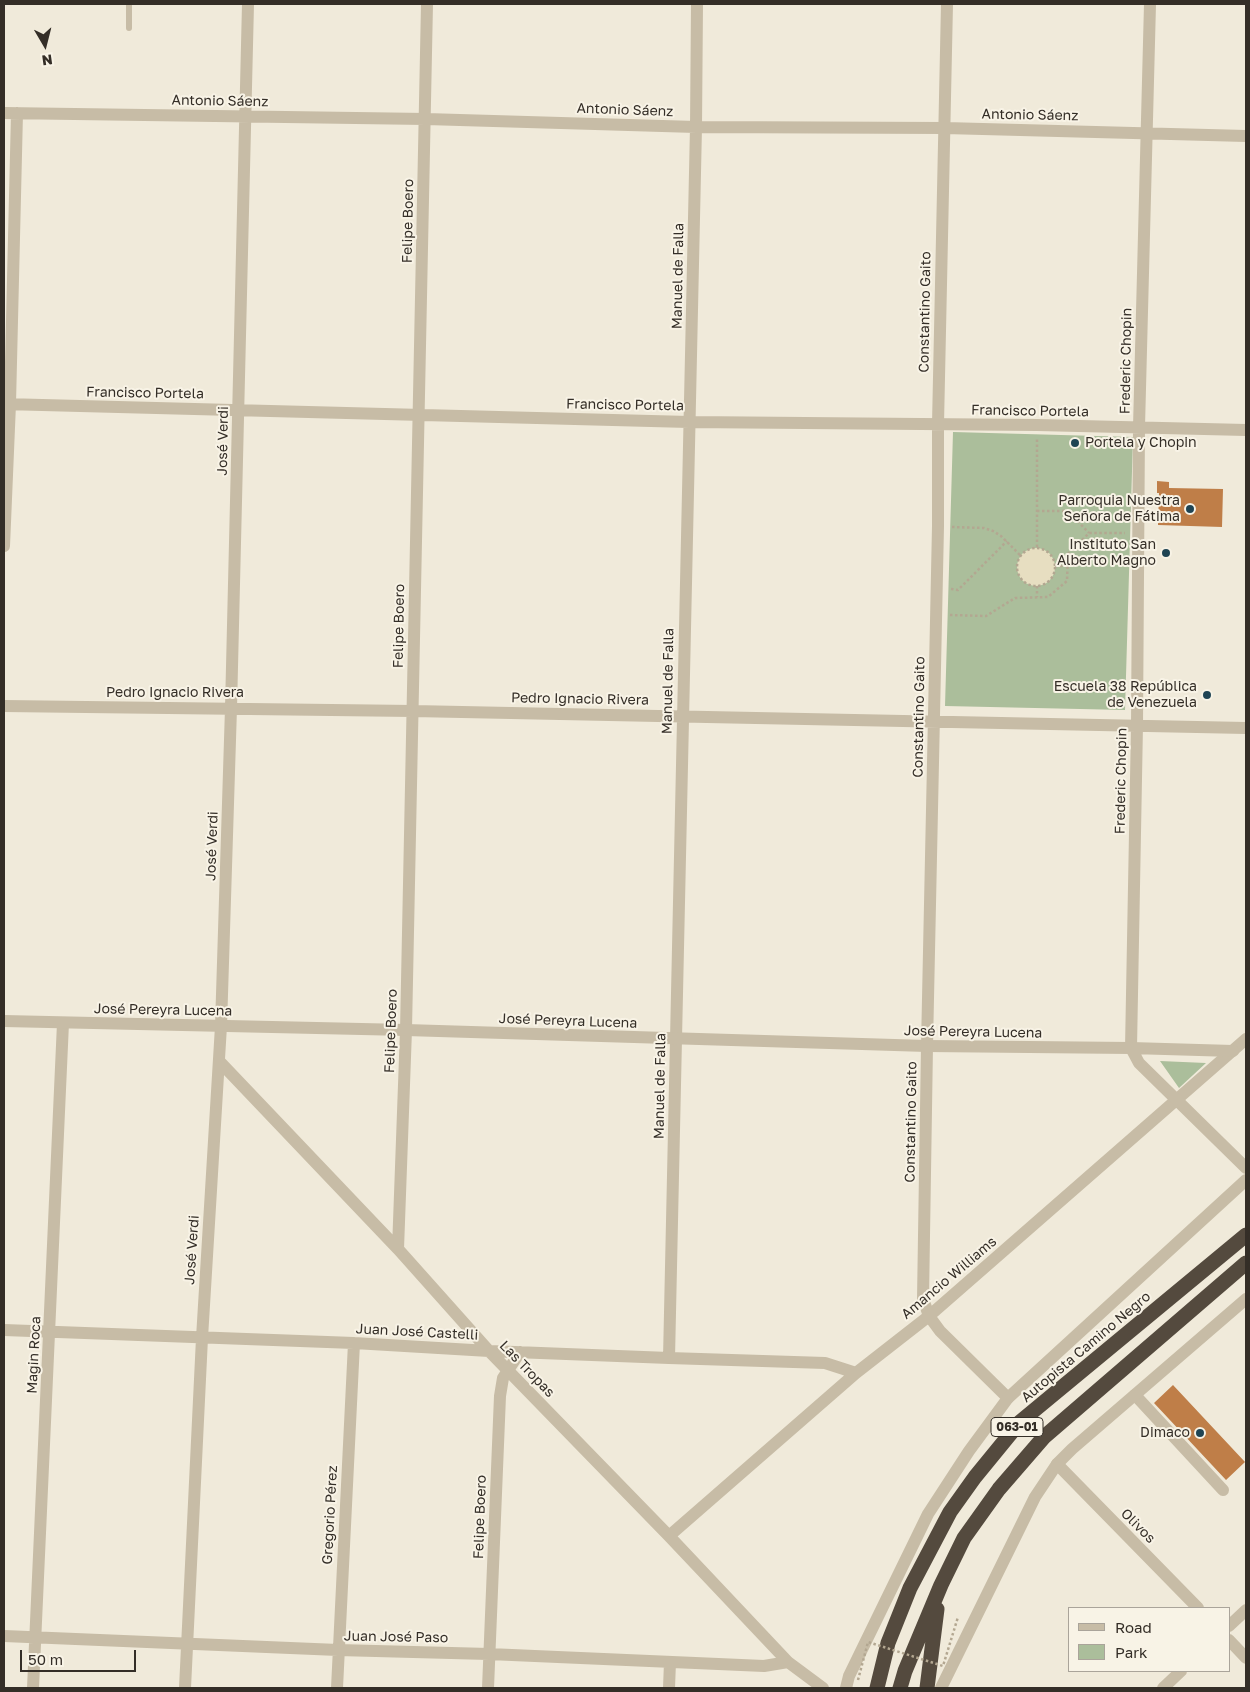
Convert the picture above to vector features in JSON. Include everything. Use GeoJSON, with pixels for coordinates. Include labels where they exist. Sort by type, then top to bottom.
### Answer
{"type":"FeatureCollection","features":[{"type":"Feature","properties":{"kind":"highway","name":"Autopista Camino Negro"},"geometry":{"type":"LineString","coordinates":[[878,1688],[888,1643],[910,1588],[950,1512],[975,1476],[1020,1422],[1246,1234]]}},
{"type":"Feature","properties":{"kind":"highway","name":"063-01"},"geometry":{"type":"LineString","coordinates":[[900,1688],[905,1671],[941,1585],[964,1538],[999,1489],[1044,1437],[1246,1263]]}},
{"type":"Feature","properties":{"kind":"highway"},"geometry":{"type":"LineString","coordinates":[[927,1688],[941,1585]]}},
{"type":"Feature","properties":{"kind":"street","name":"José Verdi"},"geometry":{"type":"LineString","coordinates":[[185,1688],[202,1338],[222,1026],[232,708],[238,410],[247,117],[248,4]]}},
{"type":"Feature","properties":{"kind":"street","name":"Felipe Boero"},"geometry":{"type":"LineString","coordinates":[[398,1249],[406,1030],[427,4]]}},
{"type":"Feature","properties":{"kind":"street","name":"Manuel de Falla"},"geometry":{"type":"LineString","coordinates":[[669,1358],[696,127],[697,4]]}},
{"type":"Feature","properties":{"kind":"street","name":"Constantino Gaito"},"geometry":{"type":"LineString","coordinates":[[947,4],[923,1299],[929,1316],[940,1331],[1008,1398]]}},
{"type":"Feature","properties":{"kind":"street","name":"Frederic Chopin"},"geometry":{"type":"LineString","coordinates":[[1131,1048],[1137,725],[1139,428],[1150,4]]}},
{"type":"Feature","properties":{"kind":"street","name":"Antonio Sáenz"},"geometry":{"type":"LineString","coordinates":[[4,113],[426,119],[696,127],[944,128],[1246,136]]}},
{"type":"Feature","properties":{"kind":"street"},"geometry":{"type":"LineString","coordinates":[[4,546],[17,113]]}},
{"type":"Feature","properties":{"kind":"street","name":"Francisco Portela"},"geometry":{"type":"LineString","coordinates":[[7,404],[689,422],[1038,425],[1246,430]]}},
{"type":"Feature","properties":{"kind":"street","name":"Pedro Ignacio Rivera"},"geometry":{"type":"LineString","coordinates":[[4,706],[413,711],[1246,728]]}},
{"type":"Feature","properties":{"kind":"street","name":"José Pereyra Lucena"},"geometry":{"type":"LineString","coordinates":[[4,1021],[406,1030],[676,1040],[1232,1051]]}},
{"type":"Feature","properties":{"kind":"street","name":"Magin Roca"},"geometry":{"type":"LineString","coordinates":[[33,1688],[63,1023]]}},
{"type":"Feature","properties":{"kind":"street","name":"Amancio Williams"},"geometry":{"type":"LineString","coordinates":[[669,1536],[856,1372],[929,1316],[1246,1040]]}},
{"type":"Feature","properties":{"kind":"street"},"geometry":{"type":"LineString","coordinates":[[1131,1048],[1139,1063],[1246,1168]]}},
{"type":"Feature","properties":{"kind":"street","name":"Las Tropas"},"geometry":{"type":"LineString","coordinates":[[219,1061],[398,1249],[489,1351],[669,1536],[788,1662],[823,1688]]}},
{"type":"Feature","properties":{"kind":"street"},"geometry":{"type":"LineString","coordinates":[[846,1688],[848,1676],[928,1514],[969,1451],[1008,1398],[1246,1180]]}},
{"type":"Feature","properties":{"kind":"street"},"geometry":{"type":"LineString","coordinates":[[942,1688],[1035,1497],[1057,1464],[1072,1448],[1246,1300]]}},
{"type":"Feature","properties":{"kind":"street","name":"Juan José Castelli"},"geometry":{"type":"LineString","coordinates":[[4,1330],[354,1343],[489,1351],[825,1363],[856,1372]]}},
{"type":"Feature","properties":{"kind":"street","name":"Gregorio Pérez"},"geometry":{"type":"LineString","coordinates":[[337,1688],[354,1343]]}},
{"type":"Feature","properties":{"kind":"street","name":"Felipe Boero"},"geometry":{"type":"LineString","coordinates":[[488,1688],[500,1396],[503,1378],[520,1352]]}},
{"type":"Feature","properties":{"kind":"street"},"geometry":{"type":"LineString","coordinates":[[1135,1395],[1222,1490]]}},
{"type":"Feature","properties":{"kind":"street","name":"Olivos"},"geometry":{"type":"LineString","coordinates":[[1057,1464],[1197,1607]]}},
{"type":"Feature","properties":{"kind":"street"},"geometry":{"type":"LineString","coordinates":[[1230,1625],[1246,1610]]}},
{"type":"Feature","properties":{"kind":"street","name":"Juan José Paso"},"geometry":{"type":"LineString","coordinates":[[4,1636],[764,1666],[788,1662]]}},
{"type":"Feature","properties":{"kind":"street"},"geometry":{"type":"LineString","coordinates":[[1230,1641],[1246,1658]]}},
{"type":"Feature","properties":{"kind":"street"},"geometry":{"type":"LineString","coordinates":[[669,1688],[670,1662]]}},
{"type":"Feature","properties":{"kind":"street"},"geometry":{"type":"LineString","coordinates":[[1163,1688],[1180,1672]]}},
{"type":"Feature","properties":{"kind":"lane"},"geometry":{"type":"LineString","coordinates":[[129,4],[129,28]]}},
{"type":"Feature","properties":{"kind":"path"},"geometry":{"type":"LineString","coordinates":[[1037,548],[1038,425]]}},
{"type":"Feature","properties":{"kind":"path"},"geometry":{"type":"LineString","coordinates":[[1037,511],[1068,511],[1088,533]]}},
{"type":"Feature","properties":{"kind":"path"},"geometry":{"type":"LineString","coordinates":[[938,526],[993,530],[1020,555]]}},
{"type":"Feature","properties":{"kind":"path"},"geometry":{"type":"LineString","coordinates":[[936,614],[986,616],[1016,598],[1048,597],[1068,581],[1068,554],[1088,533],[1138,533]]}},
{"type":"Feature","properties":{"kind":"path"},"geometry":{"type":"LineString","coordinates":[[936,589],[958,590],[1007,541]]}},
{"type":"Feature","properties":{"kind":"path"},"geometry":{"type":"LineString","coordinates":[[1037,548],[1048,552],[1052,556],[1055,566],[1051,580],[1046,584],[1037,586],[1027,584],[1018,574],[1016,568],[1020,555],[1025,551],[1037,548]]}},
{"type":"Feature","properties":{"kind":"path"},"geometry":{"type":"LineString","coordinates":[[1055,566],[1068,566]]}},
{"type":"Feature","properties":{"kind":"path"},"geometry":{"type":"LineString","coordinates":[[1037,586],[1037,597]]}},
{"type":"Feature","properties":{"kind":"path"},"geometry":{"type":"LineString","coordinates":[[858,1680],[868,1642],[943,1666],[958,1618]]}},
{"type":"Feature","properties":{"kind":"green space"},"geometry":{"type":"Polygon","coordinates":[[[953,432],[1133,437],[1125,710],[945,706],[953,432]]]}},
{"type":"Feature","properties":{"kind":"green space"},"geometry":{"type":"Polygon","coordinates":[[[1160,1061],[1206,1063],[1179,1088],[1160,1061]]]}},
{"type":"Feature","properties":{"kind":"shaded area"},"geometry":{"type":"Polygon","coordinates":[[[1036,548],[1050,553],[1055,567],[1050,581],[1036,586],[1022,581],[1017,567],[1022,553],[1036,548]]]}},
{"type":"Feature","properties":{"kind":"building","name":"Parroquia Nuestra Señora de Fátima"},"geometry":{"type":"Polygon","coordinates":[[[1157,481],[1169,482],[1169,488],[1223,489],[1222,527],[1158,525],[1159,493],[1157,493],[1157,481]]]}},
{"type":"Feature","properties":{"kind":"building","name":"Dimaco"},"geometry":{"type":"Polygon","coordinates":[[[1173,1385],[1245,1462],[1226,1480],[1154,1403],[1173,1385]]]}},
{"type":"Feature","properties":{"kind":"place","name":"Portela y Chopin"},"geometry":{"type":"Point","coordinates":[1075,443]}},
{"type":"Feature","properties":{"kind":"place","name":"Parroquia Nuestra Señora de Fátima"},"geometry":{"type":"Point","coordinates":[1190,509]}},
{"type":"Feature","properties":{"kind":"place","name":"Instituto San Alberto Magno"},"geometry":{"type":"Point","coordinates":[1166,553]}},
{"type":"Feature","properties":{"kind":"place","name":"Escuela 38 República de Venezuela"},"geometry":{"type":"Point","coordinates":[1207,695]}},
{"type":"Feature","properties":{"kind":"place","name":"Dimaco"},"geometry":{"type":"Point","coordinates":[1200,1433]}}]}
